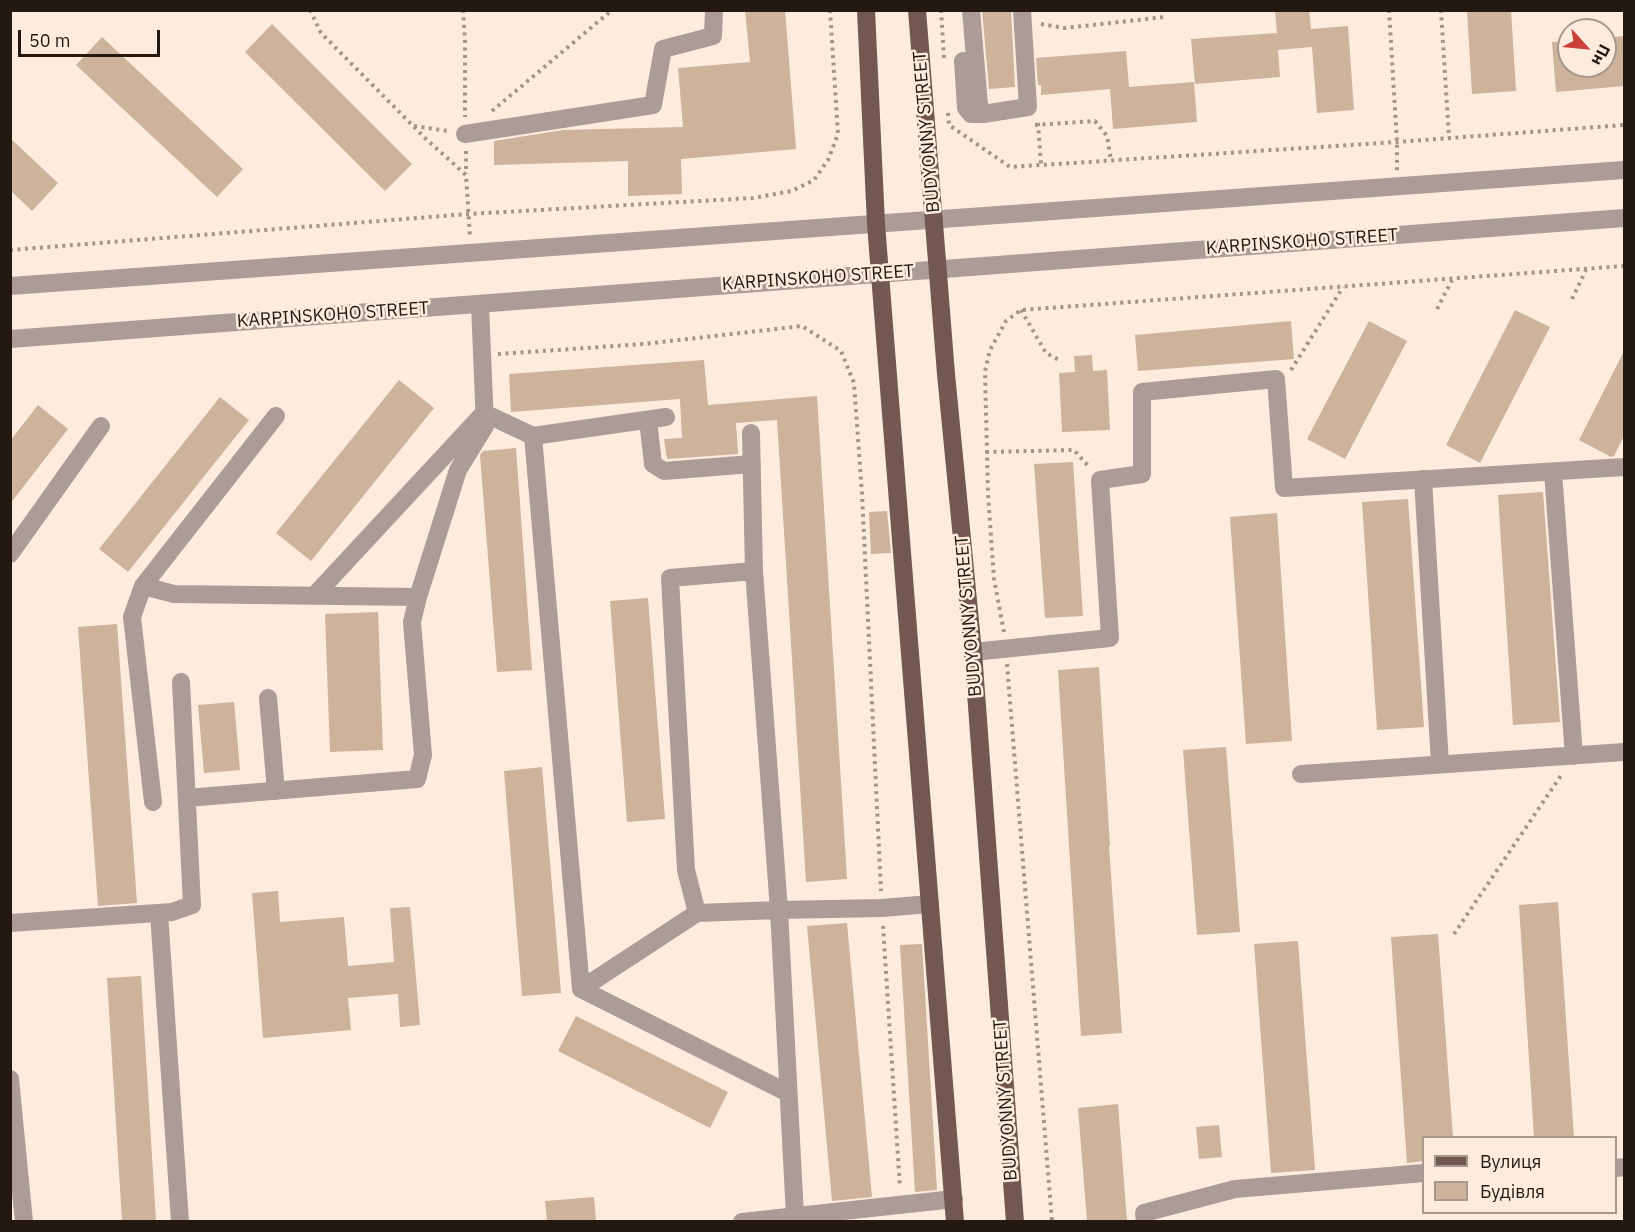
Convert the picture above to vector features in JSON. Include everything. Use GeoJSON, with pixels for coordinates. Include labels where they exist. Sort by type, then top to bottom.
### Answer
{"type":"FeatureCollection","features":[{"type":"Feature","properties":{"kind":"main road"},"geometry":{"type":"LineString","coordinates":[[866,10],[876,224],[956,1221]]}},
{"type":"Feature","properties":{"kind":"main road","name":"BUDYONNY STREET"},"geometry":{"type":"LineString","coordinates":[[917,10],[973,652],[1015,1221]]}},
{"type":"Feature","properties":{"kind":"street"},"geometry":{"type":"LineString","coordinates":[[465,134],[653,105],[663,49],[713,36],[714,10]]}},
{"type":"Feature","properties":{"kind":"street"},"geometry":{"type":"LineString","coordinates":[[971,10],[974,41],[963,61],[966,108],[971,114],[1028,107],[1030,14]]}},
{"type":"Feature","properties":{"kind":"street"},"geometry":{"type":"LineString","coordinates":[[10,286],[1624,170]]}},
{"type":"Feature","properties":{"kind":"street","name":"KARPINSKOHO STREET"},"geometry":{"type":"LineString","coordinates":[[10,339],[1624,218]]}},
{"type":"Feature","properties":{"kind":"street"},"geometry":{"type":"LineString","coordinates":[[187,798],[417,779],[423,755],[412,622],[458,470],[485,426],[480,304]]}},
{"type":"Feature","properties":{"kind":"street"},"geometry":{"type":"LineString","coordinates":[[973,652],[1110,638],[1100,480],[1142,474],[1142,392],[1276,380],[1284,488],[1624,467]]}},
{"type":"Feature","properties":{"kind":"street"},"geometry":{"type":"LineString","coordinates":[[484,413],[533,436],[657,419],[652,464],[664,471],[752,464]]}},
{"type":"Feature","properties":{"kind":"street"},"geometry":{"type":"LineString","coordinates":[[314,596],[484,413]]}},
{"type":"Feature","properties":{"kind":"street"},"geometry":{"type":"LineString","coordinates":[[153,802],[132,617],[143,586],[276,416]]}},
{"type":"Feature","properties":{"kind":"street"},"geometry":{"type":"LineString","coordinates":[[10,554],[101,426]]}},
{"type":"Feature","properties":{"kind":"street"},"geometry":{"type":"LineString","coordinates":[[751,433],[754,571],[779,910],[795,1216]]}},
{"type":"Feature","properties":{"kind":"street"},"geometry":{"type":"LineString","coordinates":[[533,436],[581,989]]}},
{"type":"Feature","properties":{"kind":"street"},"geometry":{"type":"LineString","coordinates":[[1553,472],[1574,756]]}},
{"type":"Feature","properties":{"kind":"street"},"geometry":{"type":"LineString","coordinates":[[1423,479],[1440,764]]}},
{"type":"Feature","properties":{"kind":"street"},"geometry":{"type":"LineString","coordinates":[[697,914],[687,870],[670,578],[754,571]]}},
{"type":"Feature","properties":{"kind":"street"},"geometry":{"type":"LineString","coordinates":[[143,586],[174,594],[418,597]]}},
{"type":"Feature","properties":{"kind":"street"},"geometry":{"type":"LineString","coordinates":[[10,923],[172,912],[192,905],[181,682]]}},
{"type":"Feature","properties":{"kind":"street"},"geometry":{"type":"LineString","coordinates":[[268,698],[276,791]]}},
{"type":"Feature","properties":{"kind":"street"},"geometry":{"type":"LineString","coordinates":[[1301,774],[1624,752]]}},
{"type":"Feature","properties":{"kind":"street"},"geometry":{"type":"LineString","coordinates":[[581,989],[697,914],[882,908],[930,904]]}},
{"type":"Feature","properties":{"kind":"street"},"geometry":{"type":"LineString","coordinates":[[159,913],[180,1221]]}},
{"type":"Feature","properties":{"kind":"street"},"geometry":{"type":"LineString","coordinates":[[581,989],[788,1093]]}},
{"type":"Feature","properties":{"kind":"street"},"geometry":{"type":"LineString","coordinates":[[10,1079],[24,1221]]}},
{"type":"Feature","properties":{"kind":"street"},"geometry":{"type":"LineString","coordinates":[[1145,1221],[1144,1213],[1235,1189],[1422,1173]]}},
{"type":"Feature","properties":{"kind":"street"},"geometry":{"type":"LineString","coordinates":[[742,1221],[901,1205],[920,1208],[954,1199]]}},
{"type":"Feature","properties":{"kind":"path"},"geometry":{"type":"LineString","coordinates":[[310,10],[321,33],[413,126],[466,175]]}},
{"type":"Feature","properties":{"kind":"path"},"geometry":{"type":"LineString","coordinates":[[462,10],[465,42],[466,175],[472,253]]}},
{"type":"Feature","properties":{"kind":"path"},"geometry":{"type":"LineString","coordinates":[[490,113],[612,10]]}},
{"type":"Feature","properties":{"kind":"path"},"geometry":{"type":"LineString","coordinates":[[10,250],[468,214],[753,198],[792,191],[814,180],[828,160],[838,134],[830,10]]}},
{"type":"Feature","properties":{"kind":"path"},"geometry":{"type":"LineString","coordinates":[[941,10],[945,68]]}},
{"type":"Feature","properties":{"kind":"path"},"geometry":{"type":"LineString","coordinates":[[1389,10],[1397,142],[1397,186]]}},
{"type":"Feature","properties":{"kind":"path"},"geometry":{"type":"LineString","coordinates":[[1441,10],[1449,138]]}},
{"type":"Feature","properties":{"kind":"path"},"geometry":{"type":"LineString","coordinates":[[1030,14],[1039,24],[1065,28],[1166,17]]}},
{"type":"Feature","properties":{"kind":"path"},"geometry":{"type":"LineString","coordinates":[[947,102],[949,125],[1010,167],[1624,125]]}},
{"type":"Feature","properties":{"kind":"path"},"geometry":{"type":"LineString","coordinates":[[1026,125],[1095,121],[1107,136],[1111,160]]}},
{"type":"Feature","properties":{"kind":"path"},"geometry":{"type":"LineString","coordinates":[[413,126],[465,134]]}},
{"type":"Feature","properties":{"kind":"path"},"geometry":{"type":"LineString","coordinates":[[959,132],[970,131]]}},
{"type":"Feature","properties":{"kind":"path"},"geometry":{"type":"LineString","coordinates":[[1052,1221],[1006,649],[1002,611],[994,579],[986,452],[985,371],[990,350],[1006,321],[1021,310],[1624,266]]}},
{"type":"Feature","properties":{"kind":"path"},"geometry":{"type":"LineString","coordinates":[[1572,299],[1587,269]]}},
{"type":"Feature","properties":{"kind":"path"},"geometry":{"type":"LineString","coordinates":[[1437,309],[1452,279]]}},
{"type":"Feature","properties":{"kind":"path"},"geometry":{"type":"LineString","coordinates":[[1277,393],[1343,287]]}},
{"type":"Feature","properties":{"kind":"path"},"geometry":{"type":"LineString","coordinates":[[1021,310],[1046,353],[1059,360]]}},
{"type":"Feature","properties":{"kind":"path"},"geometry":{"type":"LineString","coordinates":[[482,355],[644,345],[802,326],[841,351],[854,383],[862,494],[882,908],[901,1205]]}},
{"type":"Feature","properties":{"kind":"path"},"geometry":{"type":"LineString","coordinates":[[986,452],[1074,450],[1100,480]]}},
{"type":"Feature","properties":{"kind":"path"},"geometry":{"type":"LineString","coordinates":[[1454,934],[1574,756]]}},
{"type":"Feature","properties":{"kind":"building"},"geometry":{"type":"Polygon","coordinates":[[[745,10],[785,10],[796,149],[681,159],[682,194],[628,196],[628,161],[494,165],[494,141],[563,130],[683,127],[678,68],[750,62],[745,10]]]}},
{"type":"Feature","properties":{"kind":"building"},"geometry":{"type":"Polygon","coordinates":[[[982,10],[1011,10],[1015,87],[989,89],[982,10]]]}},
{"type":"Feature","properties":{"kind":"building"},"geometry":{"type":"Polygon","coordinates":[[[1275,10],[1309,10],[1311,29],[1348,26],[1354,110],[1317,113],[1312,47],[1278,50],[1280,77],[1195,84],[1191,39],[1277,33],[1275,10]]]}},
{"type":"Feature","properties":{"kind":"building"},"geometry":{"type":"Polygon","coordinates":[[[1467,10],[1511,10],[1516,91],[1472,94],[1467,10]]]}},
{"type":"Feature","properties":{"kind":"building"},"geometry":{"type":"Polygon","coordinates":[[[272,24],[412,164],[385,191],[245,52],[272,24]]]}},
{"type":"Feature","properties":{"kind":"building"},"geometry":{"type":"Polygon","coordinates":[[[1624,36],[1624,86],[1556,92],[1552,42],[1557,42],[1557,78],[1617,78],[1617,37],[1624,36]]]}},
{"type":"Feature","properties":{"kind":"building"},"geometry":{"type":"Polygon","coordinates":[[[102,37],[243,169],[217,197],[76,65],[102,37]]]}},
{"type":"Feature","properties":{"kind":"building"},"geometry":{"type":"Polygon","coordinates":[[[1126,51],[1129,87],[1194,82],[1197,122],[1113,129],[1110,89],[1041,95],[1036,58],[1126,51]]]}},
{"type":"Feature","properties":{"kind":"building"},"geometry":{"type":"Polygon","coordinates":[[[10,138],[58,183],[32,211],[10,190],[10,138]]]}},
{"type":"Feature","properties":{"kind":"building"},"geometry":{"type":"Polygon","coordinates":[[[1515,310],[1550,327],[1480,463],[1446,445],[1515,310]]]}},
{"type":"Feature","properties":{"kind":"building"},"geometry":{"type":"Polygon","coordinates":[[[1291,321],[1294,359],[1138,371],[1135,335],[1291,321]]]}},
{"type":"Feature","properties":{"kind":"building"},"geometry":{"type":"Polygon","coordinates":[[[1369,321],[1407,341],[1345,459],[1307,439],[1369,321]]]}},
{"type":"Feature","properties":{"kind":"building"},"geometry":{"type":"Polygon","coordinates":[[[1624,351],[1624,436],[1614,456],[1611,457],[1579,440],[1624,351]]]}},
{"type":"Feature","properties":{"kind":"building"},"geometry":{"type":"Polygon","coordinates":[[[1092,355],[1093,371],[1107,370],[1110,430],[1062,432],[1059,373],[1075,372],[1074,356],[1092,355]]]}},
{"type":"Feature","properties":{"kind":"building"},"geometry":{"type":"Polygon","coordinates":[[[704,360],[708,405],[817,396],[847,879],[806,882],[777,420],[736,423],[738,454],[667,459],[664,439],[682,438],[680,399],[511,412],[509,374],[704,360]]]}},
{"type":"Feature","properties":{"kind":"building"},"geometry":{"type":"Polygon","coordinates":[[[399,380],[434,408],[311,561],[276,533],[399,380]]]}},
{"type":"Feature","properties":{"kind":"building"},"geometry":{"type":"Polygon","coordinates":[[[220,397],[249,420],[128,572],[99,549],[220,397]]]}},
{"type":"Feature","properties":{"kind":"building"},"geometry":{"type":"Polygon","coordinates":[[[38,405],[68,429],[10,504],[10,441],[38,405]]]}},
{"type":"Feature","properties":{"kind":"building"},"geometry":{"type":"Polygon","coordinates":[[[516,448],[532,670],[497,672],[480,455],[483,451],[516,448]]]}},
{"type":"Feature","properties":{"kind":"building"},"geometry":{"type":"Polygon","coordinates":[[[1073,462],[1083,616],[1045,618],[1034,464],[1073,462]]]}},
{"type":"Feature","properties":{"kind":"building"},"geometry":{"type":"Polygon","coordinates":[[[1543,492],[1560,722],[1513,725],[1498,495],[1543,492]]]}},
{"type":"Feature","properties":{"kind":"building"},"geometry":{"type":"Polygon","coordinates":[[[1408,499],[1424,727],[1377,730],[1362,502],[1408,499]]]}},
{"type":"Feature","properties":{"kind":"building"},"geometry":{"type":"Polygon","coordinates":[[[887,511],[891,553],[871,554],[869,512],[887,511]]]}},
{"type":"Feature","properties":{"kind":"building"},"geometry":{"type":"Polygon","coordinates":[[[1277,513],[1292,741],[1246,744],[1230,517],[1277,513]]]}},
{"type":"Feature","properties":{"kind":"building"},"geometry":{"type":"Polygon","coordinates":[[[648,598],[665,819],[627,822],[610,601],[648,598]]]}},
{"type":"Feature","properties":{"kind":"building"},"geometry":{"type":"Polygon","coordinates":[[[378,612],[383,750],[330,752],[325,614],[378,612]]]}},
{"type":"Feature","properties":{"kind":"building"},"geometry":{"type":"Polygon","coordinates":[[[117,624],[137,903],[98,906],[78,627],[117,624]]]}},
{"type":"Feature","properties":{"kind":"building"},"geometry":{"type":"Polygon","coordinates":[[[1099,667],[1122,1033],[1081,1036],[1058,670],[1099,667]]]}},
{"type":"Feature","properties":{"kind":"building"},"geometry":{"type":"Polygon","coordinates":[[[234,702],[240,770],[204,773],[198,705],[234,702]]]}},
{"type":"Feature","properties":{"kind":"building"},"geometry":{"type":"Polygon","coordinates":[[[1226,747],[1240,932],[1197,935],[1183,750],[1226,747]]]}},
{"type":"Feature","properties":{"kind":"building"},"geometry":{"type":"Polygon","coordinates":[[[542,767],[561,993],[522,996],[504,771],[542,767]]]}},
{"type":"Feature","properties":{"kind":"building"},"geometry":{"type":"Polygon","coordinates":[[[278,891],[280,922],[344,917],[348,966],[394,962],[390,908],[410,907],[420,1025],[400,1027],[398,994],[348,998],[351,1030],[263,1038],[252,893],[278,891]]]}},
{"type":"Feature","properties":{"kind":"building"},"geometry":{"type":"Polygon","coordinates":[[[1558,902],[1574,1136],[1534,1136],[1519,905],[1558,902]]]}},
{"type":"Feature","properties":{"kind":"building"},"geometry":{"type":"Polygon","coordinates":[[[847,923],[872,1197],[832,1201],[807,926],[847,923]]]}},
{"type":"Feature","properties":{"kind":"building"},"geometry":{"type":"Polygon","coordinates":[[[1438,934],[1453,1136],[1422,1136],[1422,1161],[1407,1163],[1391,937],[1438,934]]]}},
{"type":"Feature","properties":{"kind":"building"},"geometry":{"type":"Polygon","coordinates":[[[1298,941],[1315,1170],[1271,1173],[1254,944],[1298,941]]]}},
{"type":"Feature","properties":{"kind":"building"},"geometry":{"type":"Polygon","coordinates":[[[922,944],[937,1190],[915,1192],[900,945],[922,944]]]}},
{"type":"Feature","properties":{"kind":"building"},"geometry":{"type":"Polygon","coordinates":[[[141,976],[156,1221],[122,1221],[107,978],[141,976]]]}},
{"type":"Feature","properties":{"kind":"building"},"geometry":{"type":"Polygon","coordinates":[[[576,1016],[728,1092],[710,1128],[558,1051],[576,1016]]]}},
{"type":"Feature","properties":{"kind":"building"},"geometry":{"type":"Polygon","coordinates":[[[1118,1104],[1127,1221],[1087,1221],[1078,1108],[1118,1104]]]}},
{"type":"Feature","properties":{"kind":"building"},"geometry":{"type":"Polygon","coordinates":[[[1219,1125],[1222,1157],[1199,1159],[1196,1127],[1219,1125]]]}},
{"type":"Feature","properties":{"kind":"building"},"geometry":{"type":"Polygon","coordinates":[[[594,1197],[596,1221],[547,1221],[545,1201],[594,1197]]]}}]}
